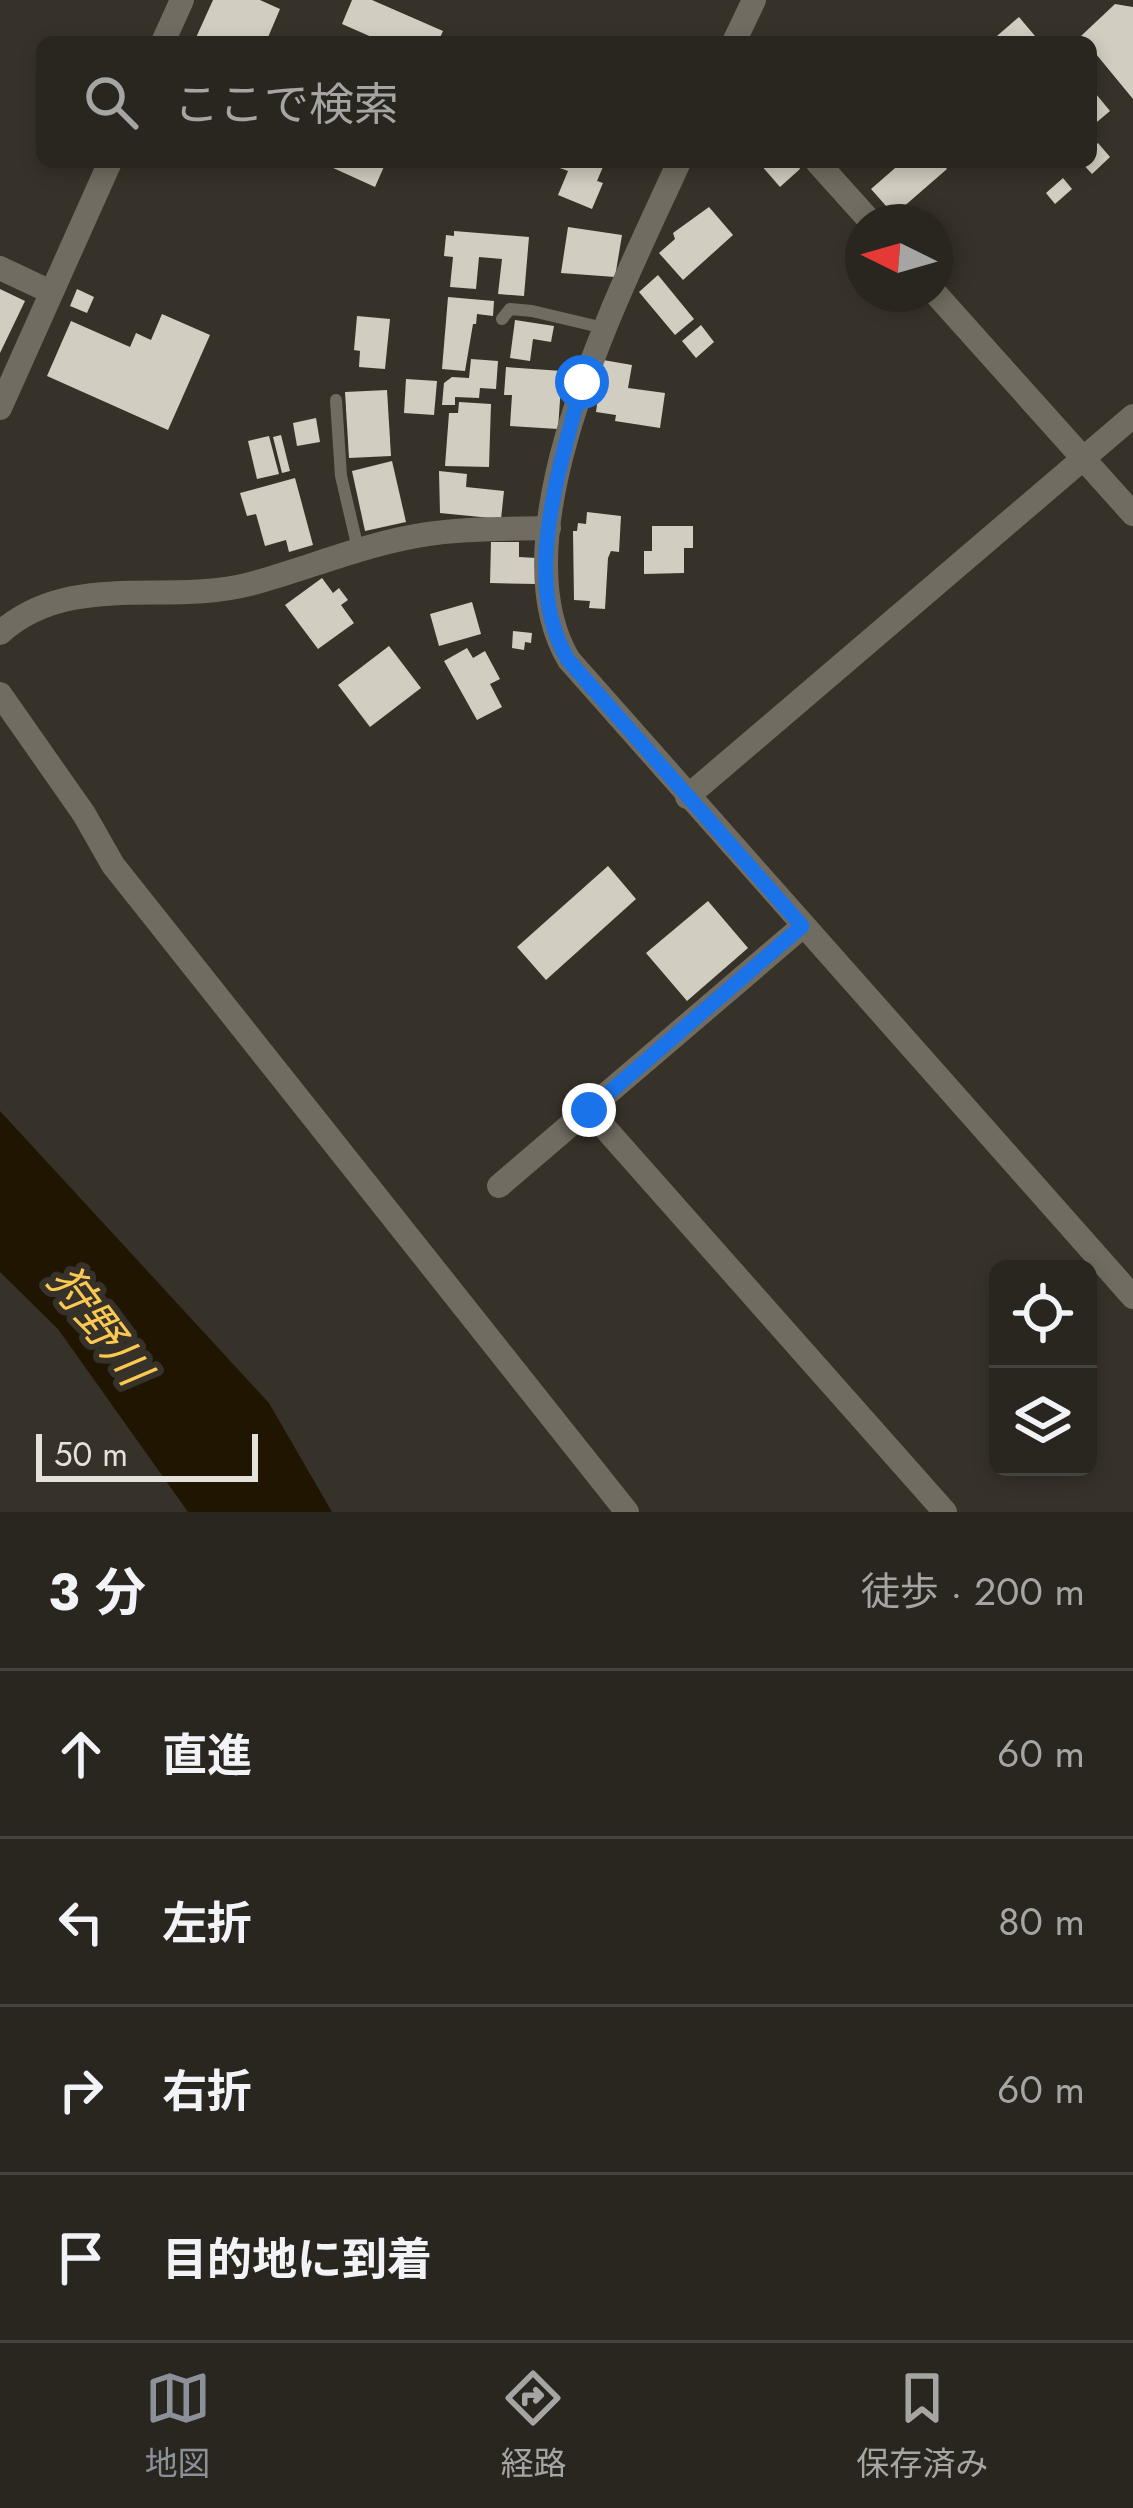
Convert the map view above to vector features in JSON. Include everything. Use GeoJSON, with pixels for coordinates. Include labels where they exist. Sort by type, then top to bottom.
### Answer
{"type":"FeatureCollection","features":[{"type":"Feature","properties":{"kind":"street"},"geometry":{"type":"LineString","coordinates":[[166,36],[182,0]]}},
{"type":"Feature","properties":{"kind":"street"},"geometry":{"type":"LineString","coordinates":[[737,36],[754,0]]}},
{"type":"Feature","properties":{"kind":"street"},"geometry":{"type":"LineString","coordinates":[[0,408],[107,168]]}},
{"type":"Feature","properties":{"kind":"street"},"geometry":{"type":"LineString","coordinates":[[676,168],[582,382],[549,528],[549,611],[558,642],[568,660],[688,797],[1133,1298]]}},
{"type":"Feature","properties":{"kind":"street"},"geometry":{"type":"LineString","coordinates":[[822,168],[855,204]]}},
{"type":"Feature","properties":{"kind":"street"},"geometry":{"type":"LineString","coordinates":[[0,268],[52,292]]}},
{"type":"Feature","properties":{"kind":"street"},"geometry":{"type":"LineString","coordinates":[[952,312],[1133,514]]}},
{"type":"Feature","properties":{"kind":"street"},"geometry":{"type":"LineString","coordinates":[[688,797],[1133,416]]}},
{"type":"Feature","properties":{"kind":"street"},"geometry":{"type":"LineString","coordinates":[[0,633],[38,607],[65,598],[249,584],[358,549],[427,534],[549,528]]}},
{"type":"Feature","properties":{"kind":"street"},"geometry":{"type":"LineString","coordinates":[[0,694],[84,814],[113,865],[628,1512]]}},
{"type":"Feature","properties":{"kind":"street"},"geometry":{"type":"LineString","coordinates":[[499,1186],[802,926]]}},
{"type":"Feature","properties":{"kind":"street"},"geometry":{"type":"LineString","coordinates":[[589,1110],[945,1512]]}},
{"type":"Feature","properties":{"kind":"lane"},"geometry":{"type":"LineString","coordinates":[[502,319],[510,309],[532,310],[604,328]]}},
{"type":"Feature","properties":{"kind":"lane"},"geometry":{"type":"LineString","coordinates":[[335,400],[341,476],[358,549]]}},
{"type":"Feature","properties":{"kind":"water","name":"狩野川"},"geometry":{"type":"Polygon","coordinates":[[[0,1111],[269,1403],[332,1512],[188,1512],[58,1329],[0,1272],[0,1111]]]}},
{"type":"Feature","properties":{"kind":"building"},"geometry":{"type":"Polygon","coordinates":[[[213,0],[260,0],[280,9],[269,36],[197,36],[213,0]]]}},
{"type":"Feature","properties":{"kind":"building"},"geometry":{"type":"Polygon","coordinates":[[[352,0],[372,0],[443,31],[441,36],[369,36],[342,24],[352,0]]]}},
{"type":"Feature","properties":{"kind":"building"},"geometry":{"type":"Polygon","coordinates":[[[1115,4],[1133,7],[1133,99],[1097,55],[1097,36],[1081,36],[1115,4]]]}},
{"type":"Feature","properties":{"kind":"building"},"geometry":{"type":"Polygon","coordinates":[[[1019,17],[1035,36],[997,36],[1019,17]]]}},
{"type":"Feature","properties":{"kind":"building"},"geometry":{"type":"Polygon","coordinates":[[[1097,95],[1110,111],[1097,122],[1097,95]]]}},
{"type":"Feature","properties":{"kind":"building"},"geometry":{"type":"Polygon","coordinates":[[[1097,144],[1110,157],[1092,174],[1086,168],[1097,168],[1097,144]]]}},
{"type":"Feature","properties":{"kind":"building"},"geometry":{"type":"Polygon","coordinates":[[[333,168],[383,168],[375,187],[333,168]]]}},
{"type":"Feature","properties":{"kind":"building"},"geometry":{"type":"Polygon","coordinates":[[[560,168],[602,168],[597,181],[603,183],[592,209],[558,195],[568,171],[560,168]]]}},
{"type":"Feature","properties":{"kind":"building"},"geometry":{"type":"Polygon","coordinates":[[[764,168],[799,168],[800,169],[780,187],[764,168]]]}},
{"type":"Feature","properties":{"kind":"building"},"geometry":{"type":"Polygon","coordinates":[[[895,168],[947,169],[907,204],[884,204],[871,189],[895,168]]]}},
{"type":"Feature","properties":{"kind":"building"},"geometry":{"type":"Polygon","coordinates":[[[1063,178],[1072,189],[1055,204],[1046,193],[1063,178]]]}},
{"type":"Feature","properties":{"kind":"building"},"geometry":{"type":"Polygon","coordinates":[[[709,207],[733,235],[683,280],[659,253],[675,239],[673,233],[709,207]]]}},
{"type":"Feature","properties":{"kind":"building"},"geometry":{"type":"Polygon","coordinates":[[[568,227],[622,235],[615,277],[561,273],[568,227]]]}},
{"type":"Feature","properties":{"kind":"building"},"geometry":{"type":"Polygon","coordinates":[[[454,231],[529,237],[524,296],[498,294],[502,259],[479,257],[476,289],[450,287],[453,257],[444,256],[446,235],[454,236],[454,231]]]}},
{"type":"Feature","properties":{"kind":"building"},"geometry":{"type":"Polygon","coordinates":[[[658,275],[694,319],[675,335],[639,292],[658,275]]]}},
{"type":"Feature","properties":{"kind":"building"},"geometry":{"type":"Polygon","coordinates":[[[0,289],[25,301],[0,353],[0,289]]]}},
{"type":"Feature","properties":{"kind":"building"},"geometry":{"type":"Polygon","coordinates":[[[77,289],[94,297],[87,313],[70,306],[77,289]]]}},
{"type":"Feature","properties":{"kind":"building"},"geometry":{"type":"Polygon","coordinates":[[[448,297],[494,301],[493,316],[477,314],[465,371],[442,369],[448,297]]]}},
{"type":"Feature","properties":{"kind":"building"},"geometry":{"type":"Polygon","coordinates":[[[162,314],[210,335],[168,430],[47,376],[71,321],[130,347],[136,333],[151,340],[162,314]]]}},
{"type":"Feature","properties":{"kind":"building"},"geometry":{"type":"Polygon","coordinates":[[[357,316],[390,319],[385,369],[359,367],[360,351],[354,350],[357,316]]]}},
{"type":"Feature","properties":{"kind":"building"},"geometry":{"type":"Polygon","coordinates":[[[515,320],[554,326],[551,342],[533,339],[530,361],[510,358],[515,320]]]}},
{"type":"Feature","properties":{"kind":"building"},"geometry":{"type":"Polygon","coordinates":[[[701,325],[714,342],[696,358],[682,341],[701,325]]]}},
{"type":"Feature","properties":{"kind":"building"},"geometry":{"type":"Polygon","coordinates":[[[471,359],[498,361],[496,389],[480,388],[479,398],[455,397],[455,405],[442,405],[444,383],[452,377],[469,378],[471,359]]]}},
{"type":"Feature","properties":{"kind":"building"},"geometry":{"type":"Polygon","coordinates":[[[603,360],[632,365],[628,388],[665,393],[660,428],[615,421],[616,415],[596,412],[603,360]]]}},
{"type":"Feature","properties":{"kind":"building"},"geometry":{"type":"Polygon","coordinates":[[[506,367],[562,371],[558,429],[510,426],[512,395],[504,395],[506,367]]]}},
{"type":"Feature","properties":{"kind":"building"},"geometry":{"type":"Polygon","coordinates":[[[406,379],[437,381],[434,415],[404,413],[406,379]]]}},
{"type":"Feature","properties":{"kind":"building"},"geometry":{"type":"Polygon","coordinates":[[[387,390],[391,456],[349,458],[345,392],[387,390]]]}},
{"type":"Feature","properties":{"kind":"building"},"geometry":{"type":"Polygon","coordinates":[[[459,402],[491,404],[489,467],[445,466],[449,413],[458,413],[459,402]]]}},
{"type":"Feature","properties":{"kind":"building"},"geometry":{"type":"Polygon","coordinates":[[[316,418],[320,442],[297,446],[293,423],[316,418]]]}},
{"type":"Feature","properties":{"kind":"building"},"geometry":{"type":"Polygon","coordinates":[[[281,435],[290,471],[282,473],[273,437],[281,435]]]}},
{"type":"Feature","properties":{"kind":"building"},"geometry":{"type":"Polygon","coordinates":[[[269,436],[279,474],[257,479],[248,441],[269,436]]]}},
{"type":"Feature","properties":{"kind":"building"},"geometry":{"type":"Polygon","coordinates":[[[392,461],[406,522],[365,531],[352,471],[392,461]]]}},
{"type":"Feature","properties":{"kind":"building"},"geometry":{"type":"Polygon","coordinates":[[[439,471],[467,474],[466,487],[504,491],[501,519],[440,513],[439,471]]]}},
{"type":"Feature","properties":{"kind":"building"},"geometry":{"type":"Polygon","coordinates":[[[295,478],[313,545],[289,552],[286,540],[265,546],[256,514],[247,516],[240,493],[295,478]]]}},
{"type":"Feature","properties":{"kind":"building"},"geometry":{"type":"Polygon","coordinates":[[[587,512],[621,516],[619,552],[611,551],[608,558],[605,609],[574,600],[573,531],[578,523],[586,524],[587,512]]]}},
{"type":"Feature","properties":{"kind":"building"},"geometry":{"type":"Polygon","coordinates":[[[652,526],[693,526],[693,548],[684,548],[684,573],[644,574],[644,551],[652,551],[652,526]]]}},
{"type":"Feature","properties":{"kind":"building"},"geometry":{"type":"Polygon","coordinates":[[[491,542],[519,542],[519,557],[537,558],[537,584],[490,583],[491,542]]]}},
{"type":"Feature","properties":{"kind":"building"},"geometry":{"type":"Polygon","coordinates":[[[322,578],[333,593],[339,588],[348,600],[341,605],[354,623],[318,649],[285,605],[322,578]]]}},
{"type":"Feature","properties":{"kind":"building"},"geometry":{"type":"Polygon","coordinates":[[[472,602],[481,634],[439,646],[430,614],[472,602]]]}},
{"type":"Feature","properties":{"kind":"building"},"geometry":{"type":"Polygon","coordinates":[[[513,631],[532,633],[524,650],[512,648],[513,631]]]}},
{"type":"Feature","properties":{"kind":"building"},"geometry":{"type":"Polygon","coordinates":[[[389,646],[421,688],[370,727],[338,685],[389,646]]]}},
{"type":"Feature","properties":{"kind":"building"},"geometry":{"type":"Polygon","coordinates":[[[467,648],[473,658],[485,651],[500,679],[490,684],[502,707],[477,720],[444,661],[467,648]]]}},
{"type":"Feature","properties":{"kind":"building"},"geometry":{"type":"Polygon","coordinates":[[[608,866],[636,899],[546,980],[517,947],[608,866]]]}},
{"type":"Feature","properties":{"kind":"building"},"geometry":{"type":"Polygon","coordinates":[[[708,901],[748,948],[687,1001],[646,953],[708,901]]]}},
{"type":"Feature","properties":{"kind":"route"},"geometry":{"type":"LineString","coordinates":[[582,382],[549,528],[549,611],[558,642],[568,660],[802,926],[589,1110]]}}]}
